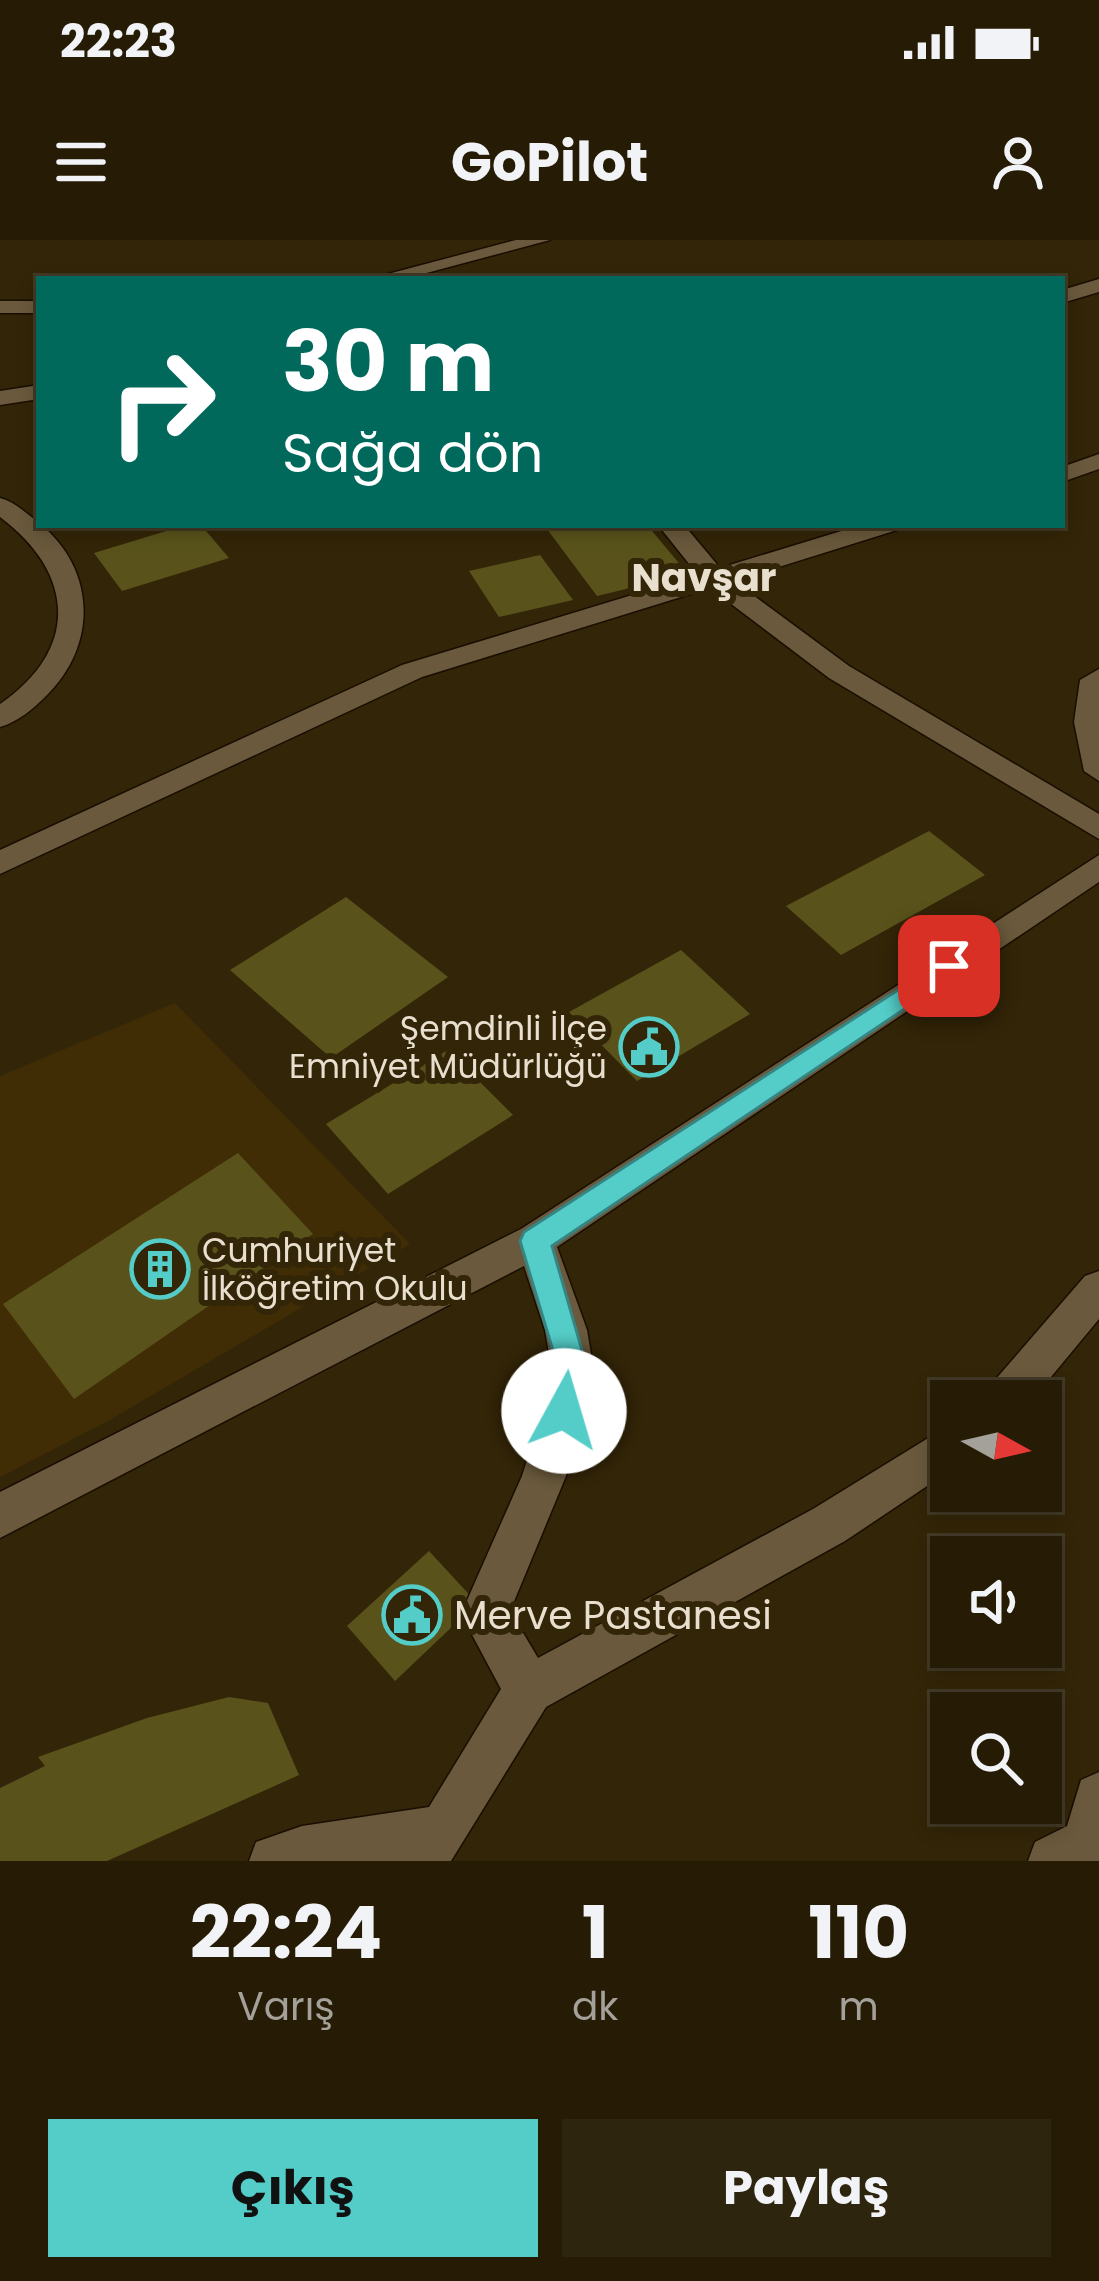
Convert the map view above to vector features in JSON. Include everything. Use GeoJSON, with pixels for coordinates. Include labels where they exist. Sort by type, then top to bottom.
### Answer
{"type":"FeatureCollection","features":[{"type":"Feature","properties":{"kind":"street"},"geometry":{"type":"LineString","coordinates":[[391,276],[540,240]]}},
{"type":"Feature","properties":{"kind":"street"},"geometry":{"type":"LineString","coordinates":[[1065,296],[1099,285]]}},
{"type":"Feature","properties":{"kind":"street"},"geometry":{"type":"LineString","coordinates":[[0,307],[36,307]]}},
{"type":"Feature","properties":{"kind":"street"},"geometry":{"type":"LineString","coordinates":[[0,398],[36,392]]}},
{"type":"Feature","properties":{"kind":"street"},"geometry":{"type":"LineString","coordinates":[[1065,475],[1099,461]]}},
{"type":"Feature","properties":{"kind":"street"},"geometry":{"type":"LineString","coordinates":[[0,505],[49,545],[73,592],[69,647],[34,697],[0,718]]}},
{"type":"Feature","properties":{"kind":"street"},"geometry":{"type":"LineString","coordinates":[[673,528],[715,579],[839,672],[1099,828]]}},
{"type":"Feature","properties":{"kind":"street"},"geometry":{"type":"LineString","coordinates":[[0,863],[412,671],[878,528]]}},
{"type":"Feature","properties":{"kind":"street"},"geometry":{"type":"LineString","coordinates":[[1063,805],[1099,772],[1089,722],[1094,680],[1099,678]]}},
{"type":"Feature","properties":{"kind":"street"},"geometry":{"type":"LineString","coordinates":[[0,1516],[535,1241],[1099,866]]}},
{"type":"Feature","properties":{"kind":"street"},"geometry":{"type":"LineString","coordinates":[[529,1690],[484,1614],[544,1476],[574,1378],[566,1330],[535,1241]]}},
{"type":"Feature","properties":{"kind":"street"},"geometry":{"type":"LineString","coordinates":[[1022,1380],[1099,1289]]}},
{"type":"Feature","properties":{"kind":"street"},"geometry":{"type":"LineString","coordinates":[[275,1861],[302,1852],[430,1846],[529,1690],[829,1525],[930,1459]]}},
{"type":"Feature","properties":{"kind":"shaded area"},"geometry":{"type":"Polygon","coordinates":[[[175,1003],[410,1244],[108,1421],[0,1477],[0,1076],[175,1003]]]}},
{"type":"Feature","properties":{"kind":"building"},"geometry":{"type":"Polygon","coordinates":[[[176,528],[204,528],[229,558],[122,591],[94,553],[176,528]]]}},
{"type":"Feature","properties":{"kind":"building"},"geometry":{"type":"Polygon","coordinates":[[[546,528],[650,528],[688,574],[597,596],[546,528]]]}},
{"type":"Feature","properties":{"kind":"building"},"geometry":{"type":"Polygon","coordinates":[[[540,555],[573,600],[499,617],[469,571],[540,555]]]}},
{"type":"Feature","properties":{"kind":"building"},"geometry":{"type":"Polygon","coordinates":[[[929,831],[985,875],[841,955],[786,906],[929,831]]]}},
{"type":"Feature","properties":{"kind":"building"},"geometry":{"type":"Polygon","coordinates":[[[346,897],[448,977],[331,1058],[230,970],[346,897]]]}},
{"type":"Feature","properties":{"kind":"building","name":"Şemdinli İlçe Emniyet Müdürlüğü"},"geometry":{"type":"Polygon","coordinates":[[[681,950],[750,1014],[637,1081],[569,1012],[681,950]]]}},
{"type":"Feature","properties":{"kind":"building"},"geometry":{"type":"Polygon","coordinates":[[[448,1050],[513,1115],[388,1194],[326,1124],[448,1050]]]}},
{"type":"Feature","properties":{"kind":"building","name":"Cumhuriyet İlköğretim Okulu"},"geometry":{"type":"Polygon","coordinates":[[[238,1153],[313,1234],[74,1399],[3,1304],[238,1153]]]}},
{"type":"Feature","properties":{"kind":"building","name":"Merve Pastanesi"},"geometry":{"type":"Polygon","coordinates":[[[429,1551],[477,1603],[395,1681],[347,1626],[429,1551]]]}},
{"type":"Feature","properties":{"kind":"building"},"geometry":{"type":"Polygon","coordinates":[[[229,1697],[268,1703],[299,1775],[107,1861],[0,1861],[0,1788],[45,1766],[38,1757],[147,1718],[229,1697]]]}},
{"type":"Feature","properties":{"kind":"place","name":"Şemdinli İlçe Emniyet Müdürlüğü"},"geometry":{"type":"Point","coordinates":[649,1047]}},
{"type":"Feature","properties":{"kind":"place","name":"Cumhuriyet İlköğretim Okulu"},"geometry":{"type":"Point","coordinates":[160,1269]}},
{"type":"Feature","properties":{"kind":"place","name":"Merve Pastanesi"},"geometry":{"type":"Point","coordinates":[412,1615]}},
{"type":"Feature","properties":{"kind":"district","name":"Navşar"},"geometry":{"type":"Point","coordinates":[704,577]}},
{"type":"Feature","properties":{"kind":"route"},"geometry":{"type":"LineString","coordinates":[[564,1411],[574,1378],[566,1330],[535,1241],[949,966]]}}]}
